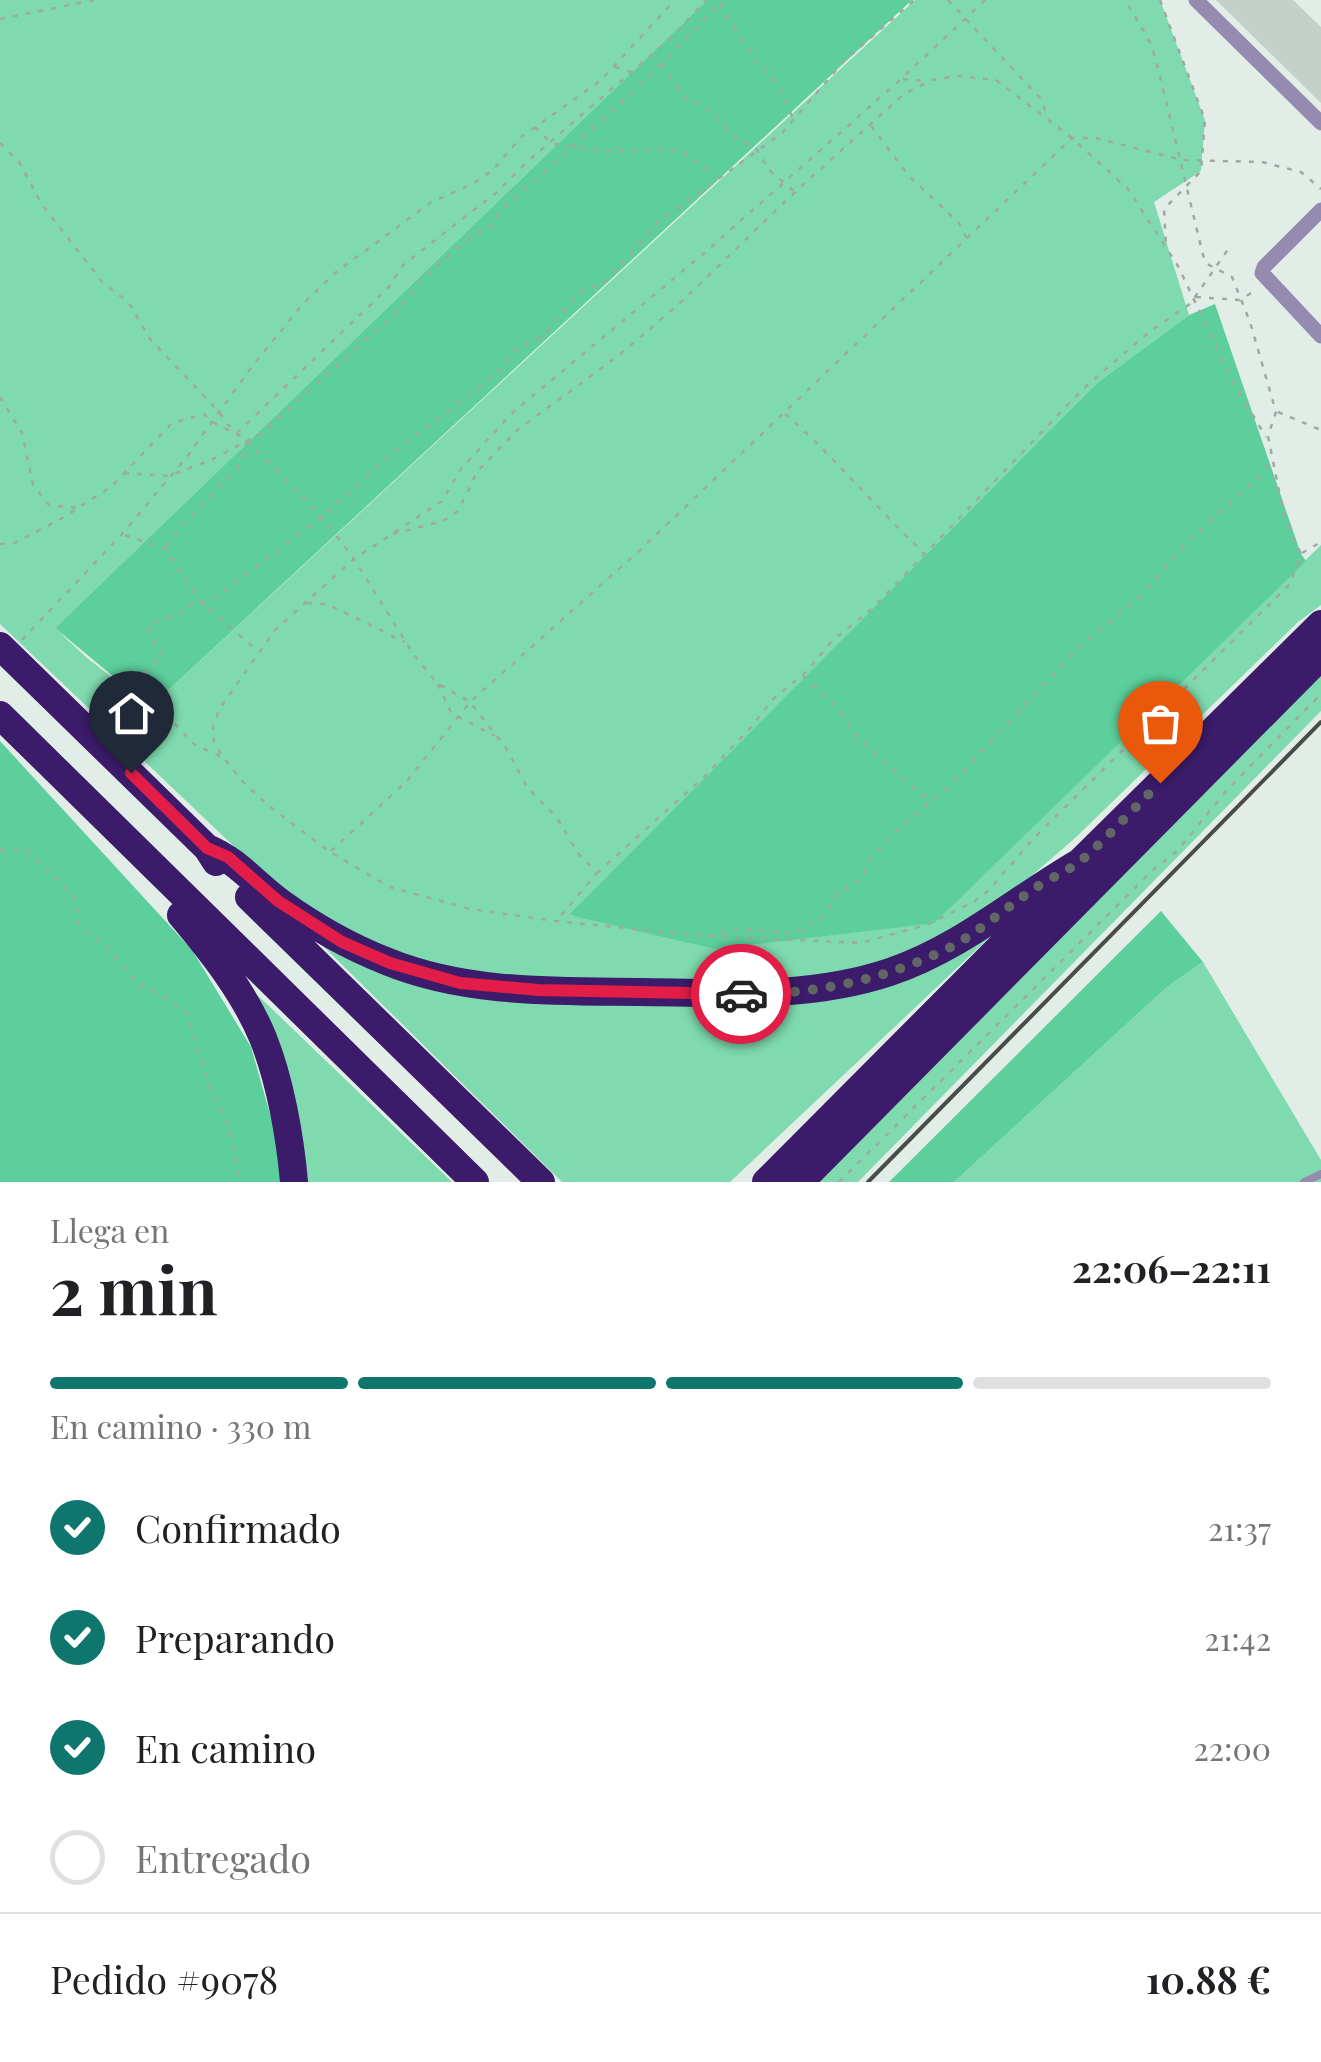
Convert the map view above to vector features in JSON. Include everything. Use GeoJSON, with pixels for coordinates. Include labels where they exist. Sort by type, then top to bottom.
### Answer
{"type":"FeatureCollection","features":[{"type":"Feature","properties":{"kind":"highway"},"geometry":{"type":"LineString","coordinates":[[766,1182],[1044,903],[1080,862],[1321,624]]}},
{"type":"Feature","properties":{"kind":"highway"},"geometry":{"type":"LineString","coordinates":[[0,646],[541,1182]]}},
{"type":"Feature","properties":{"kind":"highway"},"geometry":{"type":"LineString","coordinates":[[800,1182],[1321,656]]}},
{"type":"Feature","properties":{"kind":"highway"},"geometry":{"type":"LineString","coordinates":[[0,715],[475,1182]]}},
{"type":"Feature","properties":{"kind":"highway"},"geometry":{"type":"LineString","coordinates":[[38,753],[82,814],[176,909],[220,961],[262,1038],[291,1140],[294,1182]]}},
{"type":"Feature","properties":{"kind":"highway"},"geometry":{"type":"LineString","coordinates":[[207,848],[228,857],[278,901],[342,942],[390,963],[460,983],[538,990],[775,994],[832,987],[890,972],[949,948],[1080,862]]}},
{"type":"Feature","properties":{"kind":"highway"},"geometry":{"type":"LineString","coordinates":[[752,1182],[808,1127],[825,1122]]}},
{"type":"Feature","properties":{"kind":"street"},"geometry":{"type":"LineString","coordinates":[[1196,0],[1321,123]]}},
{"type":"Feature","properties":{"kind":"street"},"geometry":{"type":"LineString","coordinates":[[1321,210],[1264,267],[1263,278],[1321,336]]}},
{"type":"Feature","properties":{"kind":"lane"},"geometry":{"type":"LineString","coordinates":[[1304,1182],[1321,1174]]}},
{"type":"Feature","properties":{"kind":"path"},"geometry":{"type":"LineString","coordinates":[[1,21],[94,0]]}},
{"type":"Feature","properties":{"kind":"path"},"geometry":{"type":"LineString","coordinates":[[44,618],[122,534],[302,305],[335,273],[430,203],[474,183],[534,126],[600,82],[676,0]]}},
{"type":"Feature","properties":{"kind":"path"},"geometry":{"type":"LineString","coordinates":[[237,433],[388,288],[403,266],[497,192],[672,37],[706,0]]}},
{"type":"Feature","properties":{"kind":"path"},"geometry":{"type":"LineString","coordinates":[[204,604],[322,517],[389,456],[494,376],[518,347],[540,338],[580,292],[604,283],[657,223],[782,133],[843,62],[914,0]]}},
{"type":"Feature","properties":{"kind":"path"},"geometry":{"type":"LineString","coordinates":[[948,0],[1041,100],[1050,122]]}},
{"type":"Feature","properties":{"kind":"path"},"geometry":{"type":"LineString","coordinates":[[1124,0],[1150,42],[1203,255],[1208,264],[1232,277],[1276,412],[1268,436],[1284,516],[1301,554]]}},
{"type":"Feature","properties":{"kind":"path"},"geometry":{"type":"LineString","coordinates":[[1160,0],[1205,120],[1201,172],[1186,182],[1164,209],[1166,246]]}},
{"type":"Feature","properties":{"kind":"path"},"geometry":{"type":"LineString","coordinates":[[124,473],[169,476],[213,460],[262,434],[398,311],[423,277],[474,235],[489,228],[502,210],[662,64],[720,1],[754,58],[779,86],[793,121]]}},
{"type":"Feature","properties":{"kind":"path"},"geometry":{"type":"LineString","coordinates":[[981,1],[966,20],[870,107],[512,414],[461,469],[442,501],[354,560],[275,630],[220,708],[213,726],[214,742],[222,756],[269,806],[330,852],[390,888],[470,909],[556,921],[707,936],[861,943],[929,924],[989,890],[1034,838],[1290,584],[1301,554],[1321,542]]}},
{"type":"Feature","properties":{"kind":"path"},"geometry":{"type":"LineString","coordinates":[[662,64],[686,98],[706,107],[732,134],[757,150],[769,170],[795,192]]}},
{"type":"Feature","properties":{"kind":"path"},"geometry":{"type":"LineString","coordinates":[[614,67],[631,72]]}},
{"type":"Feature","properties":{"kind":"path"},"geometry":{"type":"LineString","coordinates":[[908,92],[910,70]]}},
{"type":"Feature","properties":{"kind":"path"},"geometry":{"type":"LineString","coordinates":[[392,534],[443,522],[458,510],[477,472],[500,446],[679,304],[877,118],[908,92],[928,82],[957,76],[996,80],[1072,138],[1128,189],[1195,297],[1233,382],[1270,442]]}},
{"type":"Feature","properties":{"kind":"path"},"geometry":{"type":"LineString","coordinates":[[901,79],[928,82]]}},
{"type":"Feature","properties":{"kind":"path"},"geometry":{"type":"LineString","coordinates":[[870,107],[877,118]]}},
{"type":"Feature","properties":{"kind":"path"},"geometry":{"type":"LineString","coordinates":[[870,125],[908,175],[958,223],[967,238]]}},
{"type":"Feature","properties":{"kind":"path"},"geometry":{"type":"LineString","coordinates":[[534,126],[551,142],[573,147],[685,153],[719,178]]}},
{"type":"Feature","properties":{"kind":"path"},"geometry":{"type":"LineString","coordinates":[[330,852],[406,782],[470,702],[639,551],[1072,138],[1096,138],[1182,160],[1262,162],[1301,172],[1321,189]]}},
{"type":"Feature","properties":{"kind":"path"},"geometry":{"type":"LineString","coordinates":[[0,143],[19,162],[40,203],[102,282],[128,303],[150,339],[231,429]]}},
{"type":"Feature","properties":{"kind":"path"},"geometry":{"type":"LineString","coordinates":[[556,921],[597,873],[704,778],[772,698],[872,608],[1096,376],[1190,304],[1229,248]]}},
{"type":"Feature","properties":{"kind":"path"},"geometry":{"type":"LineString","coordinates":[[1195,297],[1240,300],[1268,283]]}},
{"type":"Feature","properties":{"kind":"path"},"geometry":{"type":"LineString","coordinates":[[0,397],[22,434],[33,485],[49,505],[79,508]]}},
{"type":"Feature","properties":{"kind":"path"},"geometry":{"type":"LineString","coordinates":[[1276,412],[1321,430]]}},
{"type":"Feature","properties":{"kind":"path"},"geometry":{"type":"LineString","coordinates":[[784,413],[829,452],[924,554]]}},
{"type":"Feature","properties":{"kind":"path"},"geometry":{"type":"LineString","coordinates":[[0,544],[14,543],[79,508],[112,486],[172,423],[204,414],[211,423],[231,429],[246,440],[322,517],[437,683],[451,713],[498,738]]}},
{"type":"Feature","properties":{"kind":"path"},"geometry":{"type":"LineString","coordinates":[[165,549],[241,464],[246,440]]}},
{"type":"Feature","properties":{"kind":"path"},"geometry":{"type":"LineString","coordinates":[[707,936],[737,930],[790,933],[814,924],[826,914],[837,893],[860,880],[871,858],[898,829],[930,802],[1077,649],[1140,596],[1188,542],[1263,473],[1273,456]]}},
{"type":"Feature","properties":{"kind":"path"},"geometry":{"type":"LineString","coordinates":[[122,534],[165,549],[204,604],[260,652]]}},
{"type":"Feature","properties":{"kind":"path"},"geometry":{"type":"LineString","coordinates":[[204,604],[196,602],[172,616],[159,616],[149,624],[150,634],[163,653],[148,672],[149,697],[195,745],[222,756]]}},
{"type":"Feature","properties":{"kind":"path"},"geometry":{"type":"LineString","coordinates":[[306,603],[327,604],[406,643]]}},
{"type":"Feature","properties":{"kind":"path"},"geometry":{"type":"LineString","coordinates":[[802,675],[838,708],[854,734],[930,802]]}},
{"type":"Feature","properties":{"kind":"path"},"geometry":{"type":"LineString","coordinates":[[437,683],[470,702],[527,786],[557,818],[578,852],[597,873]]}},
{"type":"Feature","properties":{"kind":"path"},"geometry":{"type":"LineString","coordinates":[[840,1182],[1154,869],[1177,851],[1227,790],[1321,694]]}},
{"type":"Feature","properties":{"kind":"path"},"geometry":{"type":"LineString","coordinates":[[0,850],[27,851],[73,894],[80,926],[107,947],[138,984],[168,998],[186,1012],[212,1091],[227,1122],[240,1182]]}},
{"type":"Feature","properties":{"kind":"green space"},"geometry":{"type":"Polygon","coordinates":[[[0,0],[707,0],[55,628],[150,707],[915,0],[1160,0],[1205,120],[1201,171],[1154,202],[1189,315],[1097,383],[570,916],[935,923],[1321,545],[1321,605],[1298,622],[1074,839],[992,910],[881,965],[783,983],[493,977],[395,954],[314,913],[241,853],[0,624],[0,0]]]}},
{"type":"Feature","properties":{"kind":"green space"},"geometry":{"type":"Polygon","coordinates":[[[707,0],[912,0],[150,707],[55,628],[707,0]]]}},
{"type":"Feature","properties":{"kind":"green space"},"geometry":{"type":"Polygon","coordinates":[[[1215,304],[1306,561],[935,923],[715,949],[569,915],[1097,383],[1189,315],[1215,304]]]}},
{"type":"Feature","properties":{"kind":"green space"},"geometry":{"type":"Polygon","coordinates":[[[1321,675],[1321,711],[858,1182],[817,1182],[1321,675]]]}},
{"type":"Feature","properties":{"kind":"green space"},"geometry":{"type":"Polygon","coordinates":[[[0,741],[192,950],[251,1047],[279,1146],[281,1182],[0,1182],[0,741]]]}},
{"type":"Feature","properties":{"kind":"green space"},"geometry":{"type":"Polygon","coordinates":[[[1025,904],[730,1182],[562,1182],[315,938],[446,992],[509,1002],[665,1006],[822,1001],[1025,904]]]}},
{"type":"Feature","properties":{"kind":"green space"},"geometry":{"type":"Polygon","coordinates":[[[1161,911],[1203,962],[1167,987],[954,1182],[889,1182],[1161,911]]]}},
{"type":"Feature","properties":{"kind":"green space"},"geometry":{"type":"Polygon","coordinates":[[[1203,962],[1321,1160],[1321,1182],[954,1182],[1167,987],[1203,962]]]}},
{"type":"Feature","properties":{"kind":"green space"},"geometry":{"type":"Polygon","coordinates":[[[245,983],[452,1182],[305,1182],[245,983]]]}},
{"type":"Feature","properties":{"kind":"building"},"geometry":{"type":"Polygon","coordinates":[[[1216,0],[1293,0],[1321,27],[1321,103],[1216,0]]]}},
{"type":"Feature","properties":{"kind":"railway"},"geometry":{"type":"LineString","coordinates":[[868,1182],[1321,722]]}},
{"type":"Feature","properties":{"kind":"way so far"},"geometry":{"type":"LineString","coordinates":[[741,994],[832,987],[890,972],[949,948],[1080,862],[1160,783]]}},
{"type":"Feature","properties":{"kind":"route"},"geometry":{"type":"LineString","coordinates":[[131,773],[207,848],[228,857],[278,901],[342,942],[390,963],[460,983],[538,990],[741,994]]}}]}
